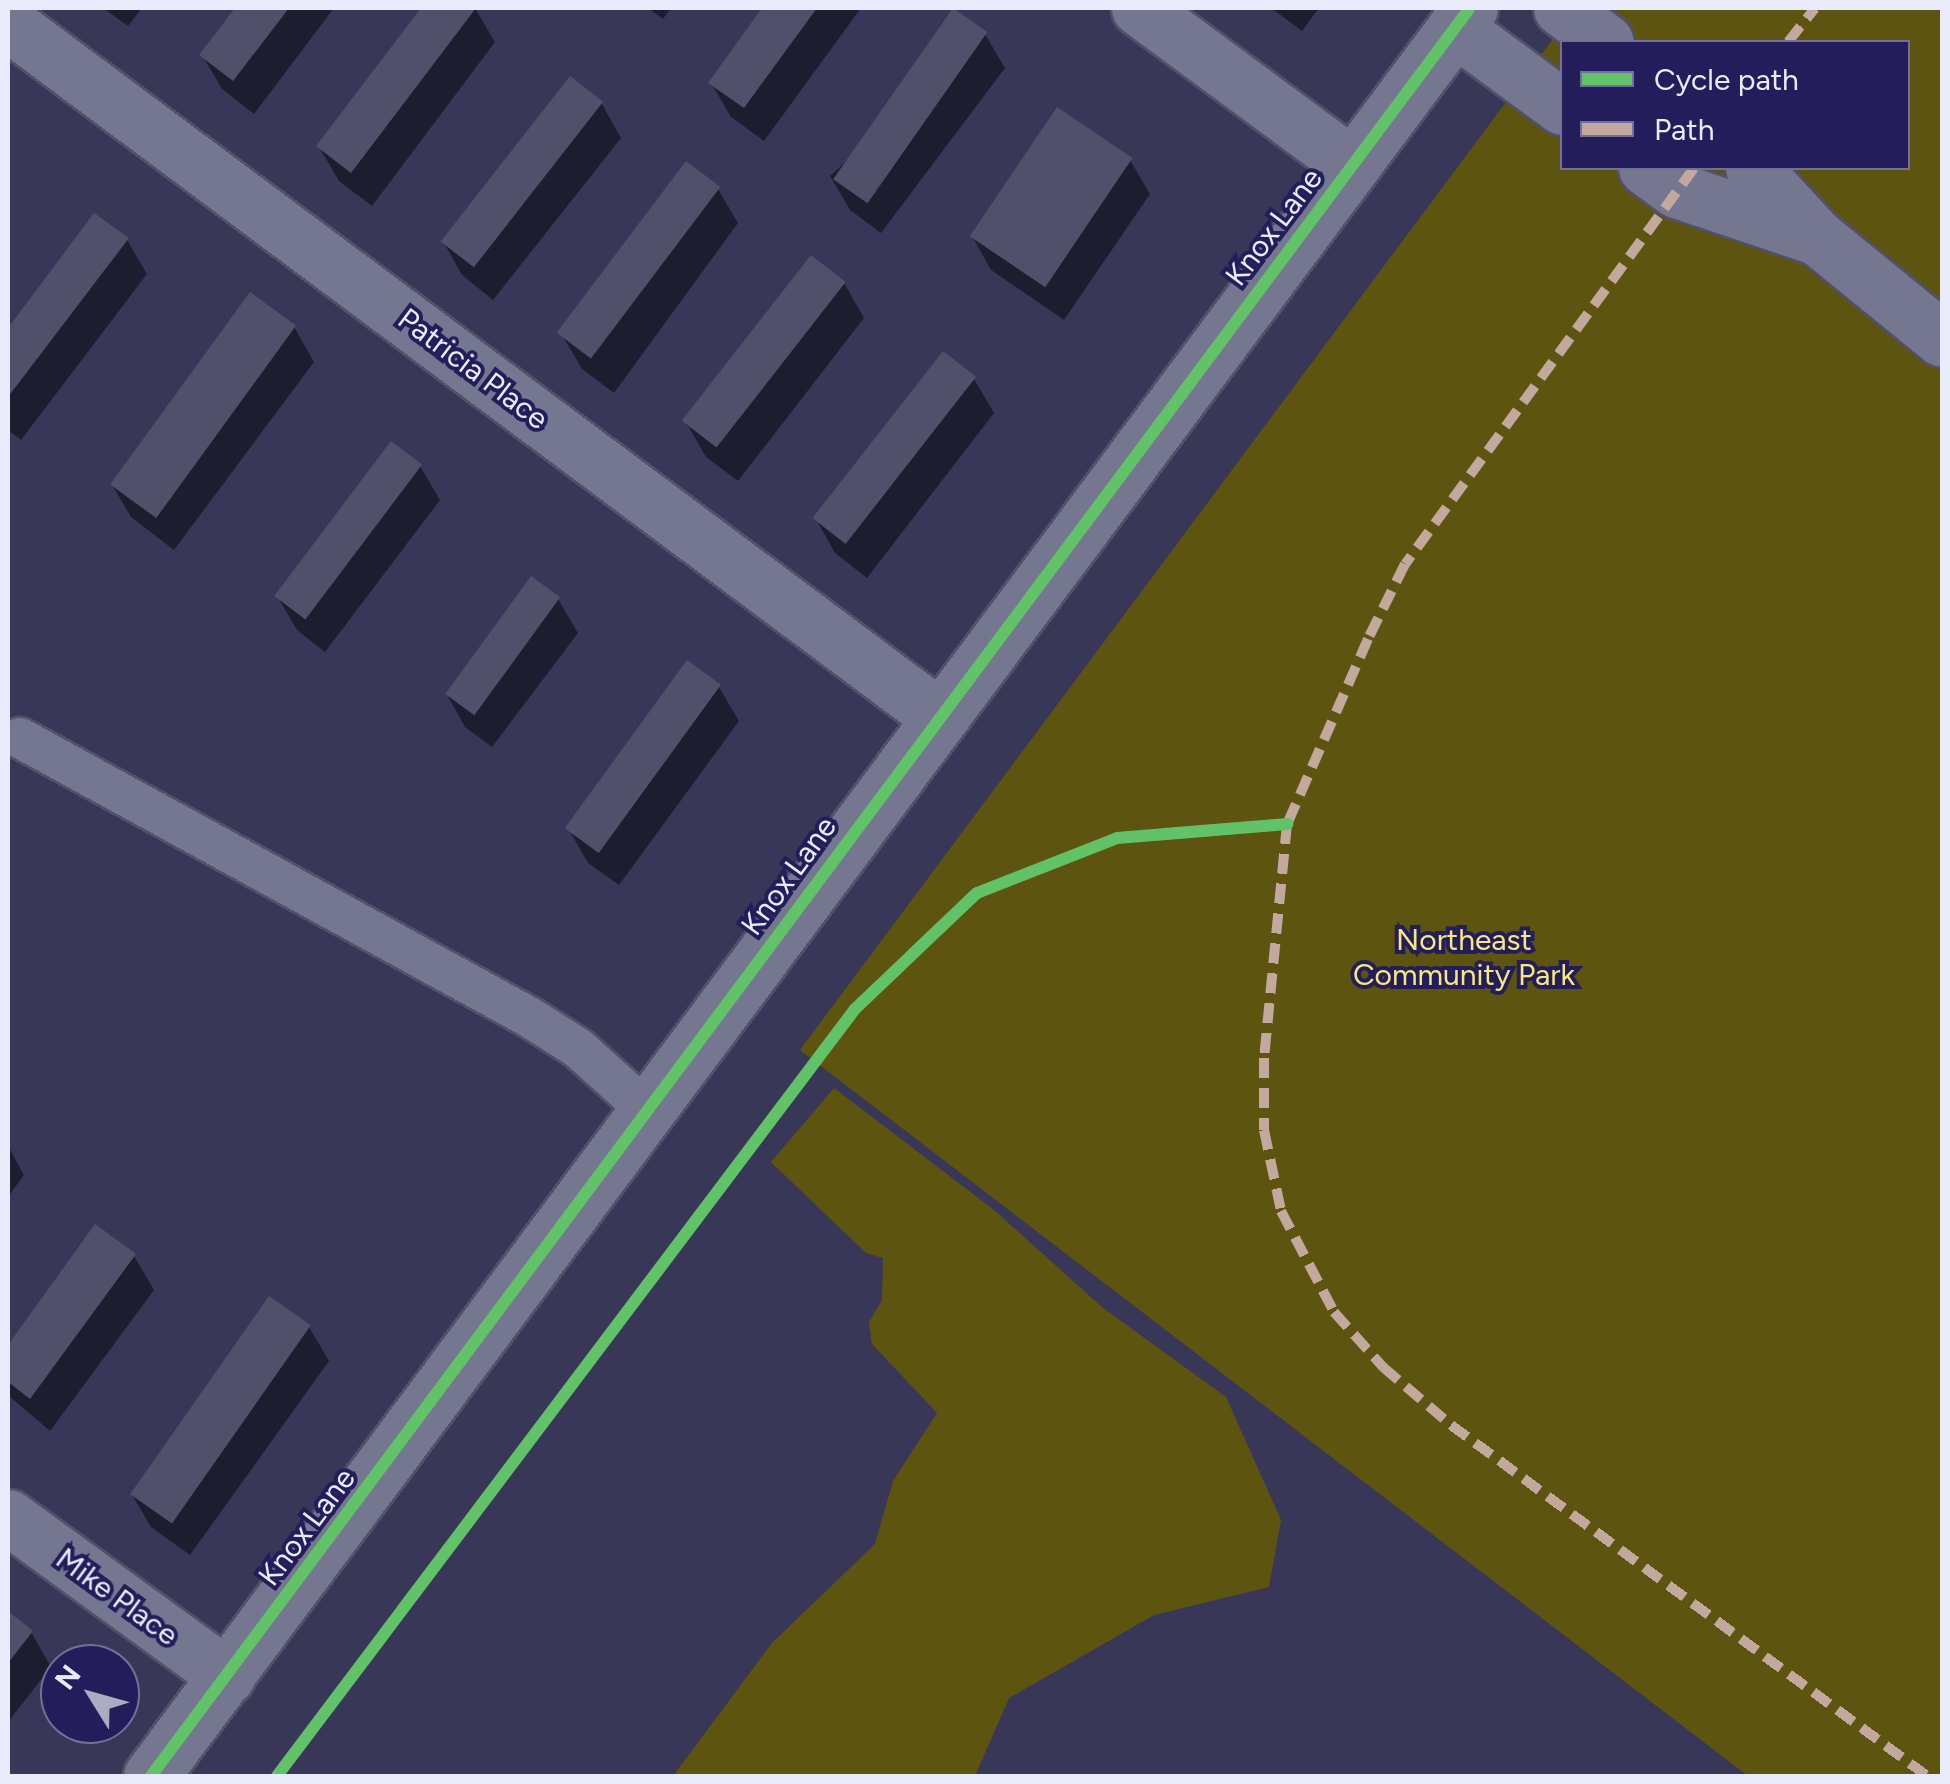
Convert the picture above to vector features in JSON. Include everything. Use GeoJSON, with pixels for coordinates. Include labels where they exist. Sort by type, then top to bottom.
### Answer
{"type":"FeatureCollection","features":[{"type":"Feature","properties":{"kind":"street"},"geometry":{"type":"LineString","coordinates":[[1139,8],[1352,164]]}},
{"type":"Feature","properties":{"kind":"street"},"geometry":{"type":"LineString","coordinates":[[1561,8],[1603,40]]}},
{"type":"Feature","properties":{"kind":"street"},"geometry":{"type":"LineString","coordinates":[[1463,18],[1560,104]]}},
{"type":"Feature","properties":{"kind":"street","name":"Knox Lane"},"geometry":{"type":"LineString","coordinates":[[151,1776],[938,716],[1463,18]]}},
{"type":"Feature","properties":{"kind":"street","name":"Patricia Place"},"geometry":{"type":"LineString","coordinates":[[8,23],[938,716]]}},
{"type":"Feature","properties":{"kind":"street"},"geometry":{"type":"LineString","coordinates":[[1649,170],[1676,190],[1817,238]]}},
{"type":"Feature","properties":{"kind":"street"},"geometry":{"type":"LineString","coordinates":[[1755,170],[1817,238],[1942,339]]}},
{"type":"Feature","properties":{"kind":"street","name":"Mike Place"},"geometry":{"type":"LineString","coordinates":[[8,1517],[227,1676]]}},
{"type":"Feature","properties":{"kind":"lane"},"geometry":{"type":"LineString","coordinates":[[20,738],[530,1017],[578,1048],[647,1110]]}},
{"type":"Feature","properties":{"kind":"green space","name":"Northeast Community Park"},"geometry":{"type":"Polygon","coordinates":[[[1576,8],[1942,8],[1942,1776],[1748,1776],[800,1050],[1576,8]]]}},
{"type":"Feature","properties":{"kind":"green space"},"geometry":{"type":"Polygon","coordinates":[[[834,1088],[994,1210],[1103,1308],[1226,1397],[1281,1520],[1269,1587],[1154,1615],[1009,1698],[975,1776],[673,1776],[772,1643],[875,1544],[893,1481],[937,1413],[872,1344],[869,1322],[882,1300],[883,1258],[866,1253],[771,1162],[834,1088]]]}},
{"type":"Feature","properties":{"kind":"building"},"geometry":{"type":"Polygon","coordinates":[[[235,8],[289,8],[233,81],[199,55],[235,8]]]}},
{"type":"Feature","properties":{"kind":"building"},"geometry":{"type":"Polygon","coordinates":[[[421,8],[476,8],[351,173],[316,146],[421,8]]]}},
{"type":"Feature","properties":{"kind":"building"},"geometry":{"type":"Polygon","coordinates":[[[762,8],[817,8],[744,108],[708,83],[762,8]]]}},
{"type":"Feature","properties":{"kind":"building"},"geometry":{"type":"Polygon","coordinates":[[[953,8],[987,32],[868,203],[833,179],[953,8]]]}},
{"type":"Feature","properties":{"kind":"building"},"geometry":{"type":"Polygon","coordinates":[[[570,76],[603,102],[474,267],[441,241],[570,76]]]}},
{"type":"Feature","properties":{"kind":"building"},"geometry":{"type":"Polygon","coordinates":[[[1057,107],[1132,158],[1045,287],[970,236],[1057,107]]]}},
{"type":"Feature","properties":{"kind":"building"},"geometry":{"type":"Polygon","coordinates":[[[686,161],[720,187],[591,359],[557,333],[686,161]]]}},
{"type":"Feature","properties":{"kind":"building"},"geometry":{"type":"Polygon","coordinates":[[[94,213],[129,238],[8,397],[8,328],[94,213]]]}},
{"type":"Feature","properties":{"kind":"building"},"geometry":{"type":"Polygon","coordinates":[[[811,255],[846,282],[716,448],[682,420],[811,255]]]}},
{"type":"Feature","properties":{"kind":"building"},"geometry":{"type":"Polygon","coordinates":[[[250,292],[296,326],[156,518],[110,485],[250,292]]]}},
{"type":"Feature","properties":{"kind":"building"},"geometry":{"type":"Polygon","coordinates":[[[943,351],[976,377],[846,544],[812,518],[943,351]]]}},
{"type":"Feature","properties":{"kind":"building"},"geometry":{"type":"Polygon","coordinates":[[[391,441],[422,464],[305,619],[274,596],[391,441]]]}},
{"type":"Feature","properties":{"kind":"building"},"geometry":{"type":"Polygon","coordinates":[[[531,576],[560,597],[474,715],[445,694],[531,576]]]}},
{"type":"Feature","properties":{"kind":"building"},"geometry":{"type":"Polygon","coordinates":[[[687,660],[721,685],[599,853],[565,828],[687,660]]]}},
{"type":"Feature","properties":{"kind":"building"},"geometry":{"type":"Polygon","coordinates":[[[95,1224],[136,1254],[30,1399],[8,1382],[8,1345],[95,1224]]]}},
{"type":"Feature","properties":{"kind":"building"},"geometry":{"type":"Polygon","coordinates":[[[269,1296],[311,1325],[172,1523],[130,1494],[269,1296]]]}},
{"type":"Feature","properties":{"kind":"building"},"geometry":{"type":"Polygon","coordinates":[[[8,1611],[33,1631],[8,1663],[8,1611]]]}},
{"type":"Feature","properties":{"kind":"marked path"},"geometry":{"type":"LineString","coordinates":[[1790,40],[1815,8]]}},
{"type":"Feature","properties":{"kind":"marked path"},"geometry":{"type":"LineString","coordinates":[[1693,170],[1405,564],[1368,639],[1287,824],[1264,1058],[1264,1130],[1281,1211],[1334,1312],[1383,1367],[1451,1425],[1927,1776]]}},
{"type":"Feature","properties":{"kind":"cycle path"},"geometry":{"type":"LineString","coordinates":[[151,1776],[1470,8]]}},
{"type":"Feature","properties":{"kind":"cycle path"},"geometry":{"type":"LineString","coordinates":[[277,1776],[855,1009],[977,893],[1117,838],[1287,824]]}}]}
